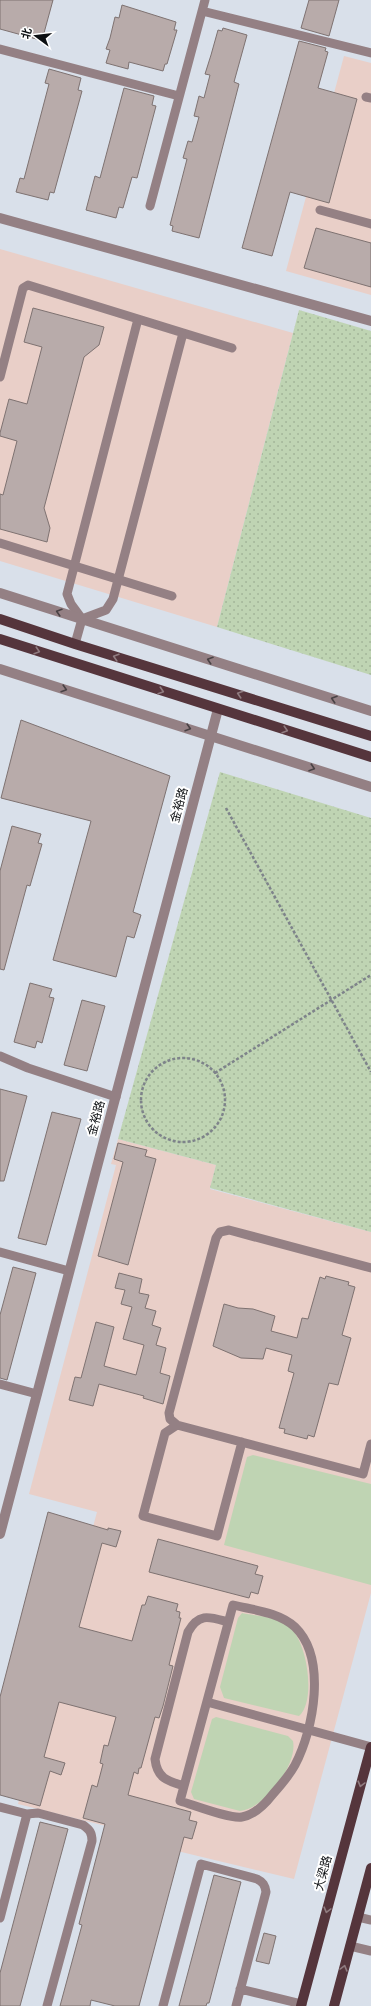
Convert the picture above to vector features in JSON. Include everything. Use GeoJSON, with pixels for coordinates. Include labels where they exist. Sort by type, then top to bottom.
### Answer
{"type":"FeatureCollection","features":[{"type":"Feature","properties":{"kind":"main road"},"geometry":{"type":"LineString","coordinates":[[0,619],[75,644],[371,736]]}},
{"type":"Feature","properties":{"kind":"main road"},"geometry":{"type":"LineString","coordinates":[[0,639],[371,757]]}},
{"type":"Feature","properties":{"kind":"main road","name":"大梁路"},"geometry":{"type":"LineString","coordinates":[[301,2005],[371,1747]]}},
{"type":"Feature","properties":{"kind":"main road"},"geometry":{"type":"LineString","coordinates":[[334,2006],[371,1868]]}},
{"type":"Feature","properties":{"kind":"street"},"geometry":{"type":"LineString","coordinates":[[0,218],[371,321]]}},
{"type":"Feature","properties":{"kind":"street"},"geometry":{"type":"LineString","coordinates":[[0,593],[371,711]]}},
{"type":"Feature","properties":{"kind":"street"},"geometry":{"type":"LineString","coordinates":[[0,669],[371,787]]}},
{"type":"Feature","properties":{"kind":"street","name":"金裕路"},"geometry":{"type":"LineString","coordinates":[[0,1534],[2,1515],[37,1394],[218,709]]}},
{"type":"Feature","properties":{"kind":"lane"},"geometry":{"type":"LineString","coordinates":[[150,206],[204,0]]}},
{"type":"Feature","properties":{"kind":"lane"},"geometry":{"type":"LineString","coordinates":[[202,11],[371,53]]}},
{"type":"Feature","properties":{"kind":"lane"},"geometry":{"type":"LineString","coordinates":[[0,49],[179,96]]}},
{"type":"Feature","properties":{"kind":"lane"},"geometry":{"type":"LineString","coordinates":[[320,210],[371,224]]}},
{"type":"Feature","properties":{"kind":"lane"},"geometry":{"type":"LineString","coordinates":[[0,377],[23,288],[28,285],[232,348]]}},
{"type":"Feature","properties":{"kind":"lane"},"geometry":{"type":"LineString","coordinates":[[75,644],[82,619],[67,594],[138,319]]}},
{"type":"Feature","properties":{"kind":"lane"},"geometry":{"type":"LineString","coordinates":[[82,619],[106,610],[113,599],[183,333]]}},
{"type":"Feature","properties":{"kind":"lane"},"geometry":{"type":"LineString","coordinates":[[0,543],[172,596]]}},
{"type":"Feature","properties":{"kind":"lane"},"geometry":{"type":"LineString","coordinates":[[0,1056],[28,1068],[116,1097]]}},
{"type":"Feature","properties":{"kind":"lane"},"geometry":{"type":"LineString","coordinates":[[371,1268],[229,1230],[220,1232],[216,1238],[169,1413],[170,1419],[177,1425],[363,1474],[371,1444]]}},
{"type":"Feature","properties":{"kind":"lane"},"geometry":{"type":"LineString","coordinates":[[0,1252],[69,1271]]}},
{"type":"Feature","properties":{"kind":"lane"},"geometry":{"type":"LineString","coordinates":[[0,1384],[37,1394]]}},
{"type":"Feature","properties":{"kind":"lane"},"geometry":{"type":"LineString","coordinates":[[177,1425],[165,1434],[143,1516],[217,1536],[242,1442]]}},
{"type":"Feature","properties":{"kind":"lane"},"geometry":{"type":"LineString","coordinates":[[233,1606],[284,1619],[295,1627],[304,1638],[311,1652],[315,1683],[314,1701],[300,1754],[288,1776],[266,1803],[252,1813],[242,1817],[231,1816],[180,1801],[228,1622],[233,1606]]}},
{"type":"Feature","properties":{"kind":"lane"},"geometry":{"type":"LineString","coordinates":[[184,1786],[161,1778],[155,1759],[188,1632],[196,1620],[204,1617],[228,1622]]}},
{"type":"Feature","properties":{"kind":"lane"},"geometry":{"type":"LineString","coordinates":[[206,1702],[371,1747]]}},
{"type":"Feature","properties":{"kind":"lane"},"geometry":{"type":"LineString","coordinates":[[0,1807],[27,1814],[38,1813],[83,1825],[89,1829],[92,1834],[92,1842],[47,2006]]}},
{"type":"Feature","properties":{"kind":"lane"},"geometry":{"type":"LineString","coordinates":[[0,1918],[27,1814]]}},
{"type":"Feature","properties":{"kind":"lane"},"geometry":{"type":"LineString","coordinates":[[163,2006],[201,1864],[257,1879],[263,1882],[265,1886],[266,1892],[236,2006]]}},
{"type":"Feature","properties":{"kind":"lane"},"geometry":{"type":"LineString","coordinates":[[358,1917],[371,1920]]}},
{"type":"Feature","properties":{"kind":"lane"},"geometry":{"type":"LineString","coordinates":[[350,1946],[371,1951]]}},
{"type":"Feature","properties":{"kind":"lane"},"geometry":{"type":"LineString","coordinates":[[240,1989],[301,2005]]}},
{"type":"Feature","properties":{"kind":"path"},"geometry":{"type":"LineString","coordinates":[[226,808],[371,1072]]}},
{"type":"Feature","properties":{"kind":"path"},"geometry":{"type":"LineString","coordinates":[[215,1073],[371,975]]}},
{"type":"Feature","properties":{"kind":"path"},"geometry":{"type":"LineString","coordinates":[[188,1058],[207,1066],[215,1073],[221,1082],[225,1103],[218,1123],[211,1131],[193,1142],[182,1143],[171,1141],[154,1132],[144,1116],[140,1098],[142,1089],[151,1072],[168,1061],[188,1058]]}},
{"type":"Feature","properties":{"kind":"shaded area"},"geometry":{"type":"Polygon","coordinates":[[[344,56],[371,63],[371,295],[286,271],[344,56]]]}},
{"type":"Feature","properties":{"kind":"shaded area"},"geometry":{"type":"Polygon","coordinates":[[[0,249],[293,333],[217,627],[0,561],[0,249]]]}},
{"type":"Feature","properties":{"kind":"shaded area"},"geometry":{"type":"Polygon","coordinates":[[[118,1139],[216,1165],[210,1189],[371,1232],[371,1593],[294,1879],[144,1843],[146,1836],[18,1804],[97,1512],[29,1494],[116,1165],[111,1164],[118,1139]]]}},
{"type":"Feature","properties":{"kind":"green space"},"geometry":{"type":"Polygon","coordinates":[[[299,310],[371,331],[371,675],[217,627],[299,310]]]}},
{"type":"Feature","properties":{"kind":"green space"},"geometry":{"type":"Polygon","coordinates":[[[220,772],[371,818],[371,1232],[210,1188],[216,1165],[118,1139],[220,772]]]}},
{"type":"Feature","properties":{"kind":"green space"},"geometry":{"type":"Polygon","coordinates":[[[253,1455],[371,1484],[371,1585],[224,1545],[247,1457],[253,1455]]]}},
{"type":"Feature","properties":{"kind":"green space"},"geometry":{"type":"Polygon","coordinates":[[[242,1613],[272,1618],[282,1622],[294,1632],[300,1642],[307,1669],[308,1697],[299,1716],[224,1698],[220,1687],[238,1618],[242,1613]]]}},
{"type":"Feature","properties":{"kind":"green space"},"geometry":{"type":"Polygon","coordinates":[[[216,1717],[288,1736],[293,1741],[293,1751],[290,1762],[285,1773],[277,1784],[259,1803],[240,1811],[194,1799],[191,1792],[212,1719],[216,1717]]]}},
{"type":"Feature","properties":{"kind":"building"},"geometry":{"type":"Polygon","coordinates":[[[0,0],[53,0],[44,33],[42,33],[40,40],[0,29],[0,0]]]}},
{"type":"Feature","properties":{"kind":"building"},"geometry":{"type":"Polygon","coordinates":[[[309,0],[339,0],[329,36],[301,28],[309,0]]]}},
{"type":"Feature","properties":{"kind":"building"},"geometry":{"type":"Polygon","coordinates":[[[122,5],[176,22],[174,30],[177,30],[167,64],[165,64],[163,71],[129,62],[128,69],[106,63],[110,50],[106,49],[115,17],[119,18],[122,5]]]}},
{"type":"Feature","properties":{"kind":"building"},"geometry":{"type":"Polygon","coordinates":[[[223,28],[247,35],[234,82],[239,84],[199,238],[172,231],[173,226],[170,225],[187,159],[183,158],[188,141],[192,142],[199,117],[194,116],[199,96],[204,98],[210,75],[205,74],[218,30],[222,31],[223,28]]]}},
{"type":"Feature","properties":{"kind":"building"},"geometry":{"type":"Polygon","coordinates":[[[299,41],[326,48],[325,51],[328,52],[318,88],[357,99],[329,203],[290,192],[272,256],[242,248],[299,41]]]}},
{"type":"Feature","properties":{"kind":"building"},"geometry":{"type":"Polygon","coordinates":[[[49,69],[81,78],[78,90],[82,91],[54,193],[50,192],[48,200],[16,192],[20,178],[24,179],[49,84],[45,83],[49,69]]]}},
{"type":"Feature","properties":{"kind":"building"},"geometry":{"type":"Polygon","coordinates":[[[124,88],[154,96],[152,105],[156,106],[137,178],[132,177],[123,208],[119,207],[116,218],[86,210],[95,176],[100,178],[124,88]]]}},
{"type":"Feature","properties":{"kind":"building"},"geometry":{"type":"Polygon","coordinates":[[[316,228],[371,243],[371,287],[304,268],[316,228]]]}},
{"type":"Feature","properties":{"kind":"building"},"geometry":{"type":"Polygon","coordinates":[[[33,308],[104,327],[99,345],[84,357],[44,508],[50,528],[47,542],[0,529],[0,494],[3,495],[17,441],[0,436],[0,433],[9,399],[27,404],[42,347],[24,342],[33,308]]]}},
{"type":"Feature","properties":{"kind":"building"},"geometry":{"type":"Polygon","coordinates":[[[21,720],[170,776],[133,912],[141,915],[134,938],[127,936],[116,977],[53,960],[91,821],[1,798],[21,720]]]}},
{"type":"Feature","properties":{"kind":"building"},"geometry":{"type":"Polygon","coordinates":[[[12,826],[41,834],[38,843],[42,844],[30,886],[27,885],[4,970],[0,969],[0,871],[12,826]]]}},
{"type":"Feature","properties":{"kind":"building"},"geometry":{"type":"Polygon","coordinates":[[[30,983],[52,989],[49,997],[54,998],[42,1043],[37,1041],[35,1048],[14,1042],[30,983]]]}},
{"type":"Feature","properties":{"kind":"building"},"geometry":{"type":"Polygon","coordinates":[[[82,1000],[105,1006],[87,1071],[64,1065],[82,1000]]]}},
{"type":"Feature","properties":{"kind":"building"},"geometry":{"type":"Polygon","coordinates":[[[0,1089],[27,1096],[4,1181],[0,1181],[0,1089]]]}},
{"type":"Feature","properties":{"kind":"building"},"geometry":{"type":"Polygon","coordinates":[[[52,1112],[81,1119],[46,1245],[18,1238],[52,1112]]]}},
{"type":"Feature","properties":{"kind":"building"},"geometry":{"type":"Polygon","coordinates":[[[118,1143],[147,1150],[145,1156],[156,1159],[128,1265],[98,1256],[123,1162],[114,1159],[118,1143]]]}},
{"type":"Feature","properties":{"kind":"building"},"geometry":{"type":"Polygon","coordinates":[[[13,1267],[36,1273],[7,1380],[0,1378],[0,1315],[13,1267]]]}},
{"type":"Feature","properties":{"kind":"building"},"geometry":{"type":"Polygon","coordinates":[[[119,1273],[142,1279],[139,1293],[149,1295],[145,1308],[156,1311],[152,1325],[161,1328],[156,1345],[166,1348],[160,1373],[170,1376],[163,1404],[143,1398],[144,1396],[99,1384],[93,1406],[69,1400],[75,1377],[81,1378],[96,1322],[114,1327],[104,1366],[136,1375],[144,1345],[123,1339],[132,1307],[121,1304],[125,1290],[115,1288],[119,1273]]]}},
{"type":"Feature","properties":{"kind":"building"},"geometry":{"type":"Polygon","coordinates":[[[326,1276],[349,1282],[348,1285],[355,1287],[342,1335],[351,1338],[338,1385],[329,1383],[314,1437],[308,1435],[307,1439],[284,1433],[285,1429],[279,1428],[294,1373],[288,1371],[292,1355],[266,1348],[263,1359],[241,1358],[213,1346],[224,1304],[238,1308],[253,1309],[275,1316],[271,1331],[297,1338],[302,1318],[308,1319],[320,1277],[325,1279],[326,1276]]]}},
{"type":"Feature","properties":{"kind":"building"},"geometry":{"type":"Polygon","coordinates":[[[48,1512],[108,1530],[108,1528],[121,1531],[116,1547],[102,1543],[79,1627],[132,1641],[142,1605],[145,1605],[148,1596],[178,1604],[176,1611],[180,1612],[179,1618],[181,1618],[169,1665],[173,1666],[163,1706],[159,1718],[155,1717],[141,1768],[139,1768],[138,1774],[134,1772],[128,1795],[191,1812],[189,1820],[197,1822],[192,1839],[184,1837],[139,2006],[115,2006],[91,2000],[90,2006],[60,2006],[82,1925],[79,1924],[105,1824],[83,1818],[92,1785],[97,1787],[103,1764],[100,1763],[104,1745],[108,1746],[116,1717],[59,1702],[44,1757],[65,1763],[61,1775],[50,1771],[40,1806],[0,1795],[0,1697],[48,1512]]]}},
{"type":"Feature","properties":{"kind":"building"},"geometry":{"type":"Polygon","coordinates":[[[158,1539],[258,1566],[255,1574],[263,1576],[258,1594],[251,1592],[249,1598],[149,1572],[158,1539]]]}},
{"type":"Feature","properties":{"kind":"building"},"geometry":{"type":"Polygon","coordinates":[[[40,1822],[68,1829],[20,2006],[0,2006],[0,1973],[40,1822]]]}},
{"type":"Feature","properties":{"kind":"building"},"geometry":{"type":"Polygon","coordinates":[[[214,1875],[241,1882],[209,2003],[207,2003],[206,2006],[179,2006],[214,1875]]]}},
{"type":"Feature","properties":{"kind":"building"},"geometry":{"type":"Polygon","coordinates":[[[264,1933],[276,1936],[269,1964],[256,1961],[264,1933]]]}}]}
